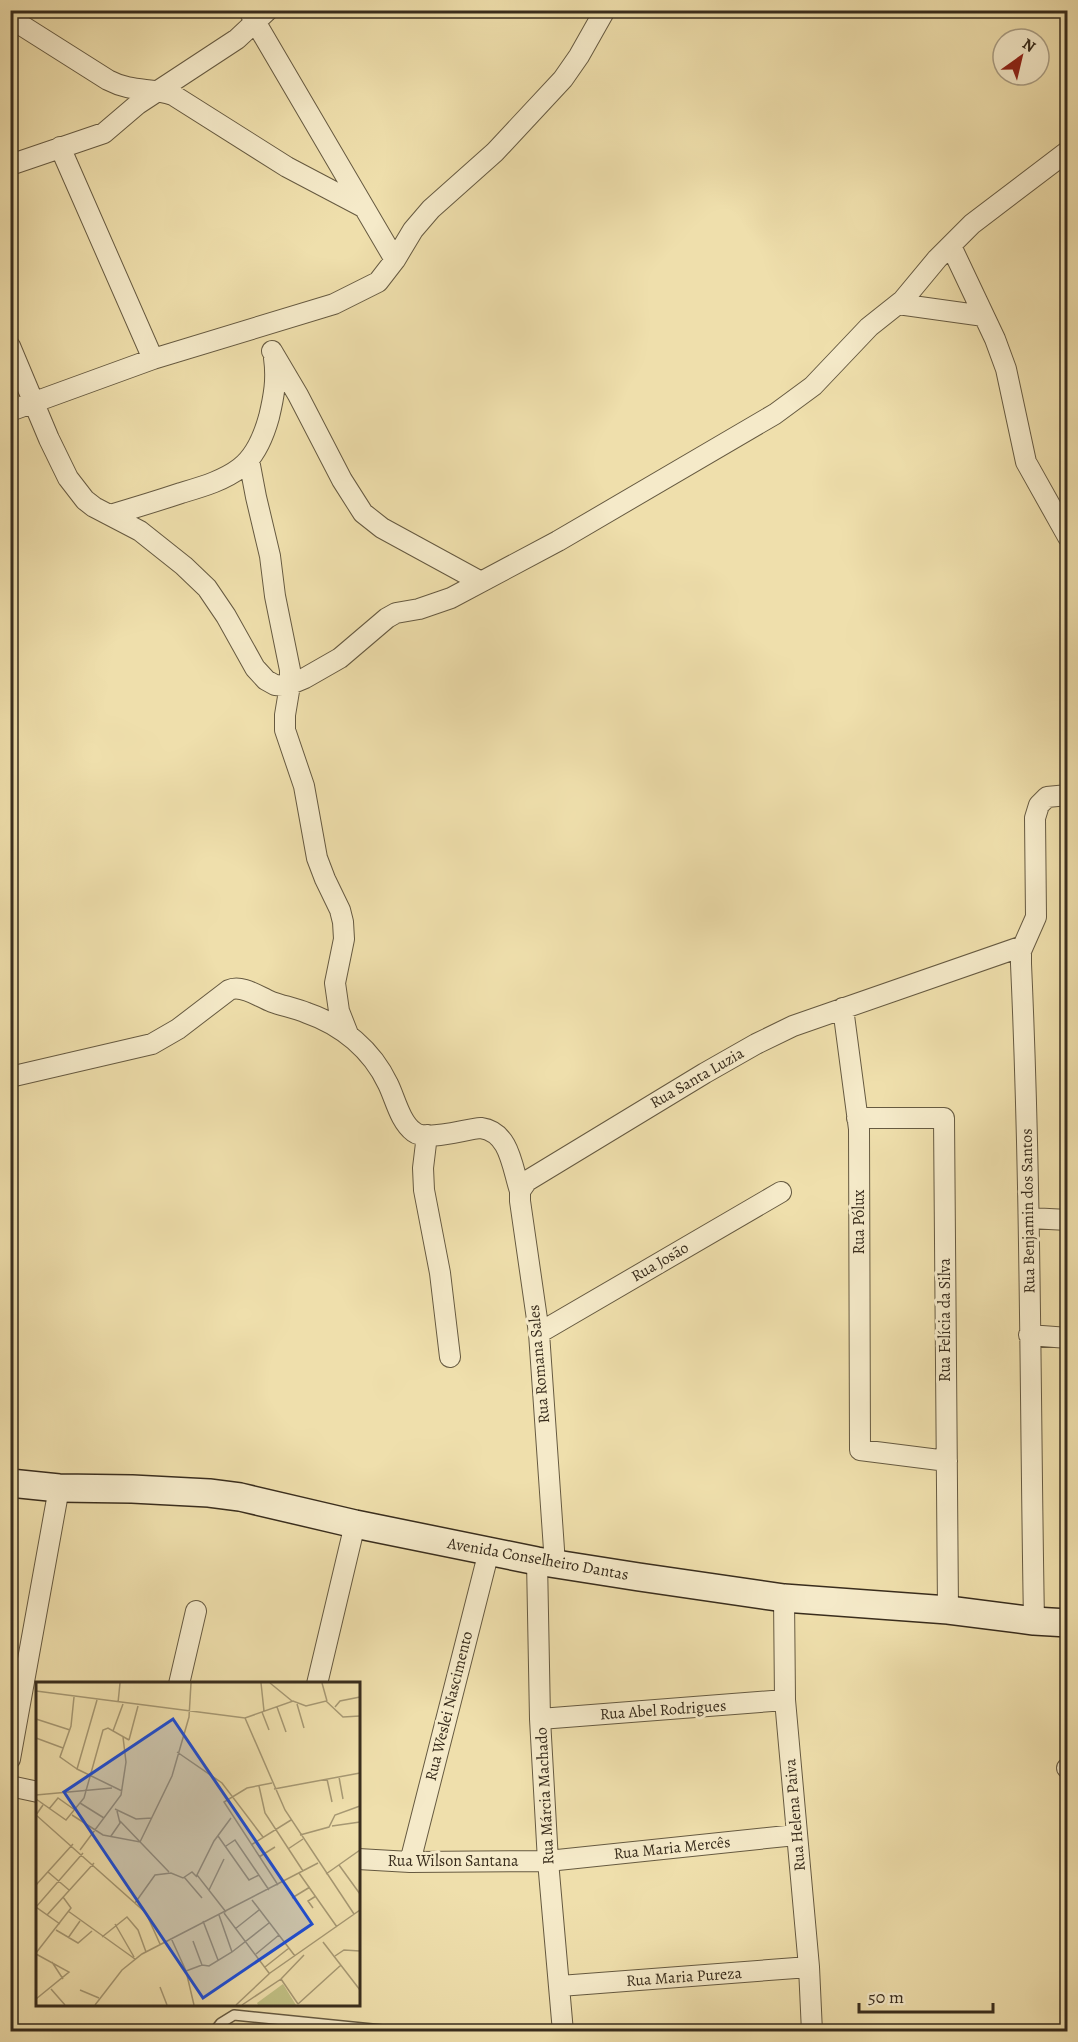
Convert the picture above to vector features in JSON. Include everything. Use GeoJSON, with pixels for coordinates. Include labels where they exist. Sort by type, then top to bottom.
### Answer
{"type":"FeatureCollection","features":[{"type":"Feature","properties":{"kind":"street"},"geometry":{"type":"LineString","coordinates":[[10,411],[153,359],[334,304],[378,282],[413,230],[430,210],[495,152],[563,79],[605,10]]}},
{"type":"Feature","properties":{"kind":"street"},"geometry":{"type":"LineString","coordinates":[[10,165],[104,133],[138,104],[222,50],[257,15],[361,206],[394,260]]}},
{"type":"Feature","properties":{"kind":"street"},"geometry":{"type":"LineString","coordinates":[[10,18],[122,87],[159,91],[188,103],[287,167],[361,206]]}},
{"type":"Feature","properties":{"kind":"street"},"geometry":{"type":"LineString","coordinates":[[60,147],[153,359]]}},
{"type":"Feature","properties":{"kind":"street"},"geometry":{"type":"LineString","coordinates":[[10,346],[33,403],[68,477],[85,500],[140,531],[184,566],[207,588],[226,616],[255,668],[274,685],[291,685],[340,658],[387,618],[396,613],[419,609],[451,598],[558,541],[775,414],[813,386],[869,327],[903,300],[972,224],[1068,151]]}},
{"type":"Feature","properties":{"kind":"street"},"geometry":{"type":"LineString","coordinates":[[951,246],[995,339],[1006,369],[1026,462],[1068,537]]}},
{"type":"Feature","properties":{"kind":"street"},"geometry":{"type":"LineString","coordinates":[[898,304],[984,316]]}},
{"type":"Feature","properties":{"kind":"street"},"geometry":{"type":"LineString","coordinates":[[111,515],[222,479],[240,469],[249,460],[263,435],[274,397],[276,375],[272,351],[263,325]]}},
{"type":"Feature","properties":{"kind":"street"},"geometry":{"type":"LineString","coordinates":[[272,351],[298,394],[342,480],[363,513],[382,528],[481,582]]}},
{"type":"Feature","properties":{"kind":"street"},"geometry":{"type":"LineString","coordinates":[[249,460],[270,556],[275,596],[290,670],[291,685],[285,715],[285,730],[304,786],[317,858],[343,922],[344,939],[334,983],[339,1011],[348,1034]]}},
{"type":"Feature","properties":{"kind":"street","name":"Rua Benjamin dos Santos"},"geometry":{"type":"LineString","coordinates":[[1034,1621],[1029,1335],[1030,1218],[1021,964],[1023,946],[1036,918],[1035,818],[1039,805],[1047,797],[1068,795]]}},
{"type":"Feature","properties":{"kind":"street","name":"Rua Santa Luzia"},"geometry":{"type":"LineString","coordinates":[[520,1191],[537,1173],[756,1044],[793,1026],[1023,946]]}},
{"type":"Feature","properties":{"kind":"street"},"geometry":{"type":"LineString","coordinates":[[10,1077],[152,1044],[178,1029],[220,996],[234,988],[310,1013],[348,1034],[372,1057],[387,1081],[408,1126],[414,1132],[427,1136],[423,1168],[424,1190],[440,1273],[450,1357]]}},
{"type":"Feature","properties":{"kind":"street","name":"Rua Pólux"},"geometry":{"type":"LineString","coordinates":[[843,1008],[859,1130],[860,1450],[946,1461]]}},
{"type":"Feature","properties":{"kind":"street","name":"Rua Felícia da Silva"},"geometry":{"type":"LineString","coordinates":[[857,1118],[944,1118],[948,1610]]}},
{"type":"Feature","properties":{"kind":"street","name":"Rua Romana Sales"},"geometry":{"type":"LineString","coordinates":[[427,1136],[470,1129],[489,1129],[499,1135],[507,1146],[520,1191],[519,1201],[539,1333],[546,1562]]}},
{"type":"Feature","properties":{"kind":"street","name":"Rua Josão"},"geometry":{"type":"LineString","coordinates":[[539,1333],[781,1192]]}},
{"type":"Feature","properties":{"kind":"street"},"geometry":{"type":"LineString","coordinates":[[1030,1218],[1068,1220]]}},
{"type":"Feature","properties":{"kind":"street"},"geometry":{"type":"LineString","coordinates":[[1029,1335],[1068,1338]]}},
{"type":"Feature","properties":{"kind":"street","name":"Avenida Conselheiro Dantas"},"geometry":{"type":"LineString","coordinates":[[10,1483],[59,1488],[209,1493],[240,1497],[355,1524],[546,1562],[784,1598],[948,1610],[1068,1623]]}},
{"type":"Feature","properties":{"kind":"street"},"geometry":{"type":"LineString","coordinates":[[10,1759],[59,1488]]}},
{"type":"Feature","properties":{"kind":"street"},"geometry":{"type":"LineString","coordinates":[[317,1682],[355,1524]]}},
{"type":"Feature","properties":{"kind":"street","name":"Rua Weslei Nascimento"},"geometry":{"type":"LineString","coordinates":[[410,1862],[489,1551]]}},
{"type":"Feature","properties":{"kind":"street","name":"Rua Márcia Machado"},"geometry":{"type":"LineString","coordinates":[[546,1562],[540,1719],[548,1861],[563,2031]]}},
{"type":"Feature","properties":{"kind":"street","name":"Rua Helena Paiva"},"geometry":{"type":"LineString","coordinates":[[784,1598],[785,1700],[809,1967],[812,2031]]}},
{"type":"Feature","properties":{"kind":"street"},"geometry":{"type":"LineString","coordinates":[[179,1682],[196,1611]]}},
{"type":"Feature","properties":{"kind":"street","name":"Rua Abel Rodrigues"},"geometry":{"type":"LineString","coordinates":[[540,1719],[785,1700]]}},
{"type":"Feature","properties":{"kind":"street"},"geometry":{"type":"LineString","coordinates":[[10,1786],[36,1792]]}},
{"type":"Feature","properties":{"kind":"street","name":"Rua Maria Mercês"},"geometry":{"type":"LineString","coordinates":[[548,1861],[796,1835]]}},
{"type":"Feature","properties":{"kind":"street","name":"Rua Wilson Santana"},"geometry":{"type":"LineString","coordinates":[[360,1859],[410,1862],[548,1861]]}},
{"type":"Feature","properties":{"kind":"street","name":"Rua Maria Pureza"},"geometry":{"type":"LineString","coordinates":[[560,1986],[809,1967]]}},
{"type":"Feature","properties":{"kind":"lane"},"geometry":{"type":"LineString","coordinates":[[214,2031],[221,2023],[234,2015],[402,2031]]}}]}
